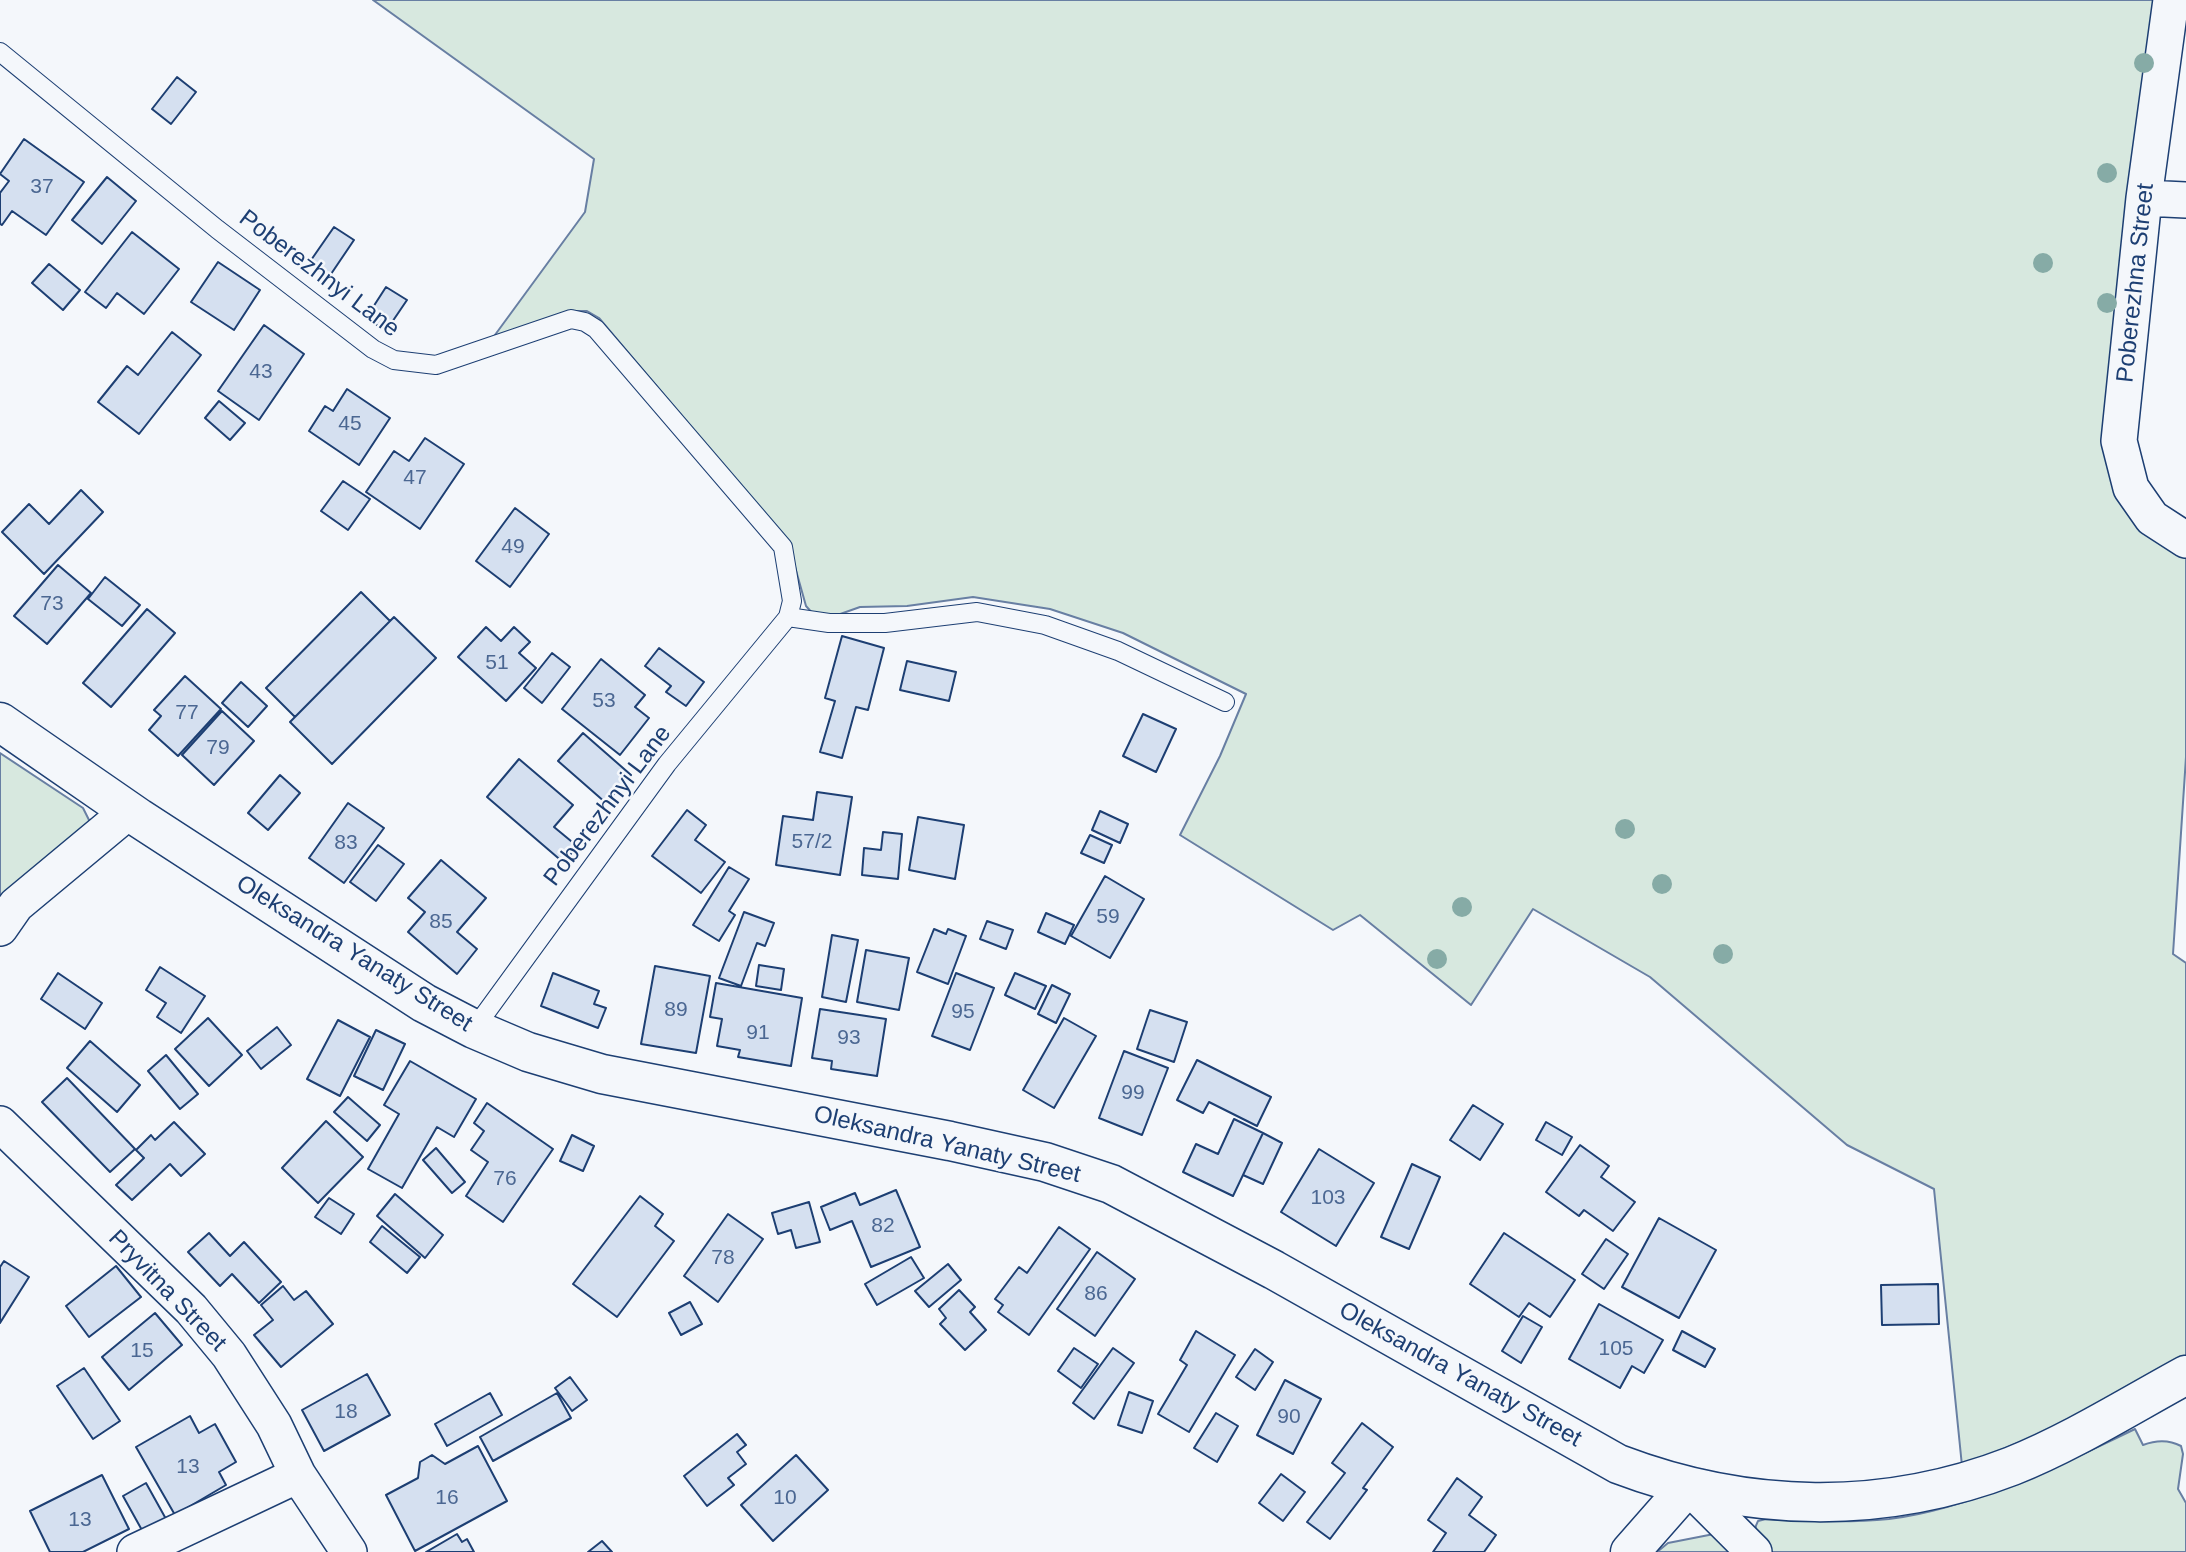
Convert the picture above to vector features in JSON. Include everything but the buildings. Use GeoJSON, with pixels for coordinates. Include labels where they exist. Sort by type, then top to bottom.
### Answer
{"type":"FeatureCollection","features":[{"type":"Feature","properties":{"kind":"street","name":"Poberezhna Street"},"geometry":{"type":"LineString","coordinates":[[2171,0],[2144,198],[2119,441],[2131,488],[2152,517],[2186,540]]}},
{"type":"Feature","properties":{"kind":"street"},"geometry":{"type":"LineString","coordinates":[[2144,198],[2186,200]]}},
{"type":"Feature","properties":{"kind":"street","name":"Oleksandra Yanaty Street"},"geometry":{"type":"LineString","coordinates":[[0,722],[129,811],[424,1003],[474,1029],[528,1052],[602,1074],[950,1141],[1045,1162],[1111,1184],[1274,1270],[1618,1464],[1688,1486],[1734,1496],[1825,1502],[1889,1500],[1934,1491],[2013,1465],[2086,1430],[2186,1375]]}},
{"type":"Feature","properties":{"kind":"street"},"geometry":{"type":"LineString","coordinates":[[0,929],[16,905],[129,811]]}},
{"type":"Feature","properties":{"kind":"street","name":"Pryvitna Street"},"geometry":{"type":"LineString","coordinates":[[0,1124],[191,1309],[229,1355],[274,1425],[298,1475],[349,1552]]}},
{"type":"Feature","properties":{"kind":"street"},"geometry":{"type":"LineString","coordinates":[[135,1552],[298,1475]]}},
{"type":"Feature","properties":{"kind":"street"},"geometry":{"type":"LineString","coordinates":[[1630,1552],[1688,1486],[1754,1552]]}},
{"type":"Feature","properties":{"kind":"lane","name":"Poberezhnyi Lane"},"geometry":{"type":"LineString","coordinates":[[0,52],[217,229],[373,349],[394,360],[436,365],[571,320],[584,322],[596,329],[783,547],[792,601],[788,617],[667,764],[474,1029]]}},
{"type":"Feature","properties":{"kind":"lane"},"geometry":{"type":"LineString","coordinates":[[788,617],[829,623],[885,623],[976,612],[1045,625],[1118,651],[1225,702]]}},
{"type":"Feature","properties":{"kind":"shaded area"},"geometry":{"type":"Polygon","coordinates":[[[373,0],[2157,0],[2109,458],[2186,553],[2186,757],[2173,954],[2186,963],[2186,1357],[2076,1419],[1962,1466],[1934,1189],[1847,1145],[1650,977],[1533,909],[1471,1005],[1360,915],[1333,930],[1180,835],[1220,756],[1246,694],[1123,633],[1050,609],[973,597],[907,606],[860,607],[829,618],[814,615],[806,606],[788,542],[599,318],[587,311],[573,311],[492,339],[585,212],[594,159],[373,0]]]}},
{"type":"Feature","properties":{"kind":"shaded area"},"geometry":{"type":"Polygon","coordinates":[[[0,753],[83,808],[89,820],[88,832],[0,912],[0,753]]]}},
{"type":"Feature","properties":{"kind":"shaded area"},"geometry":{"type":"Polygon","coordinates":[[[2135,1429],[2143,1445],[2162,1441],[2181,1446],[2183,1454],[2178,1489],[2186,1503],[2186,1552],[1770,1552],[1756,1534],[1758,1521],[1766,1519],[1889,1519],[1951,1506],[2015,1484],[2135,1429]]]}},
{"type":"Feature","properties":{"kind":"shaded area"},"geometry":{"type":"Polygon","coordinates":[[[1714,1534],[1737,1552],[1657,1552],[1668,1543],[1714,1534]]]}}]}
